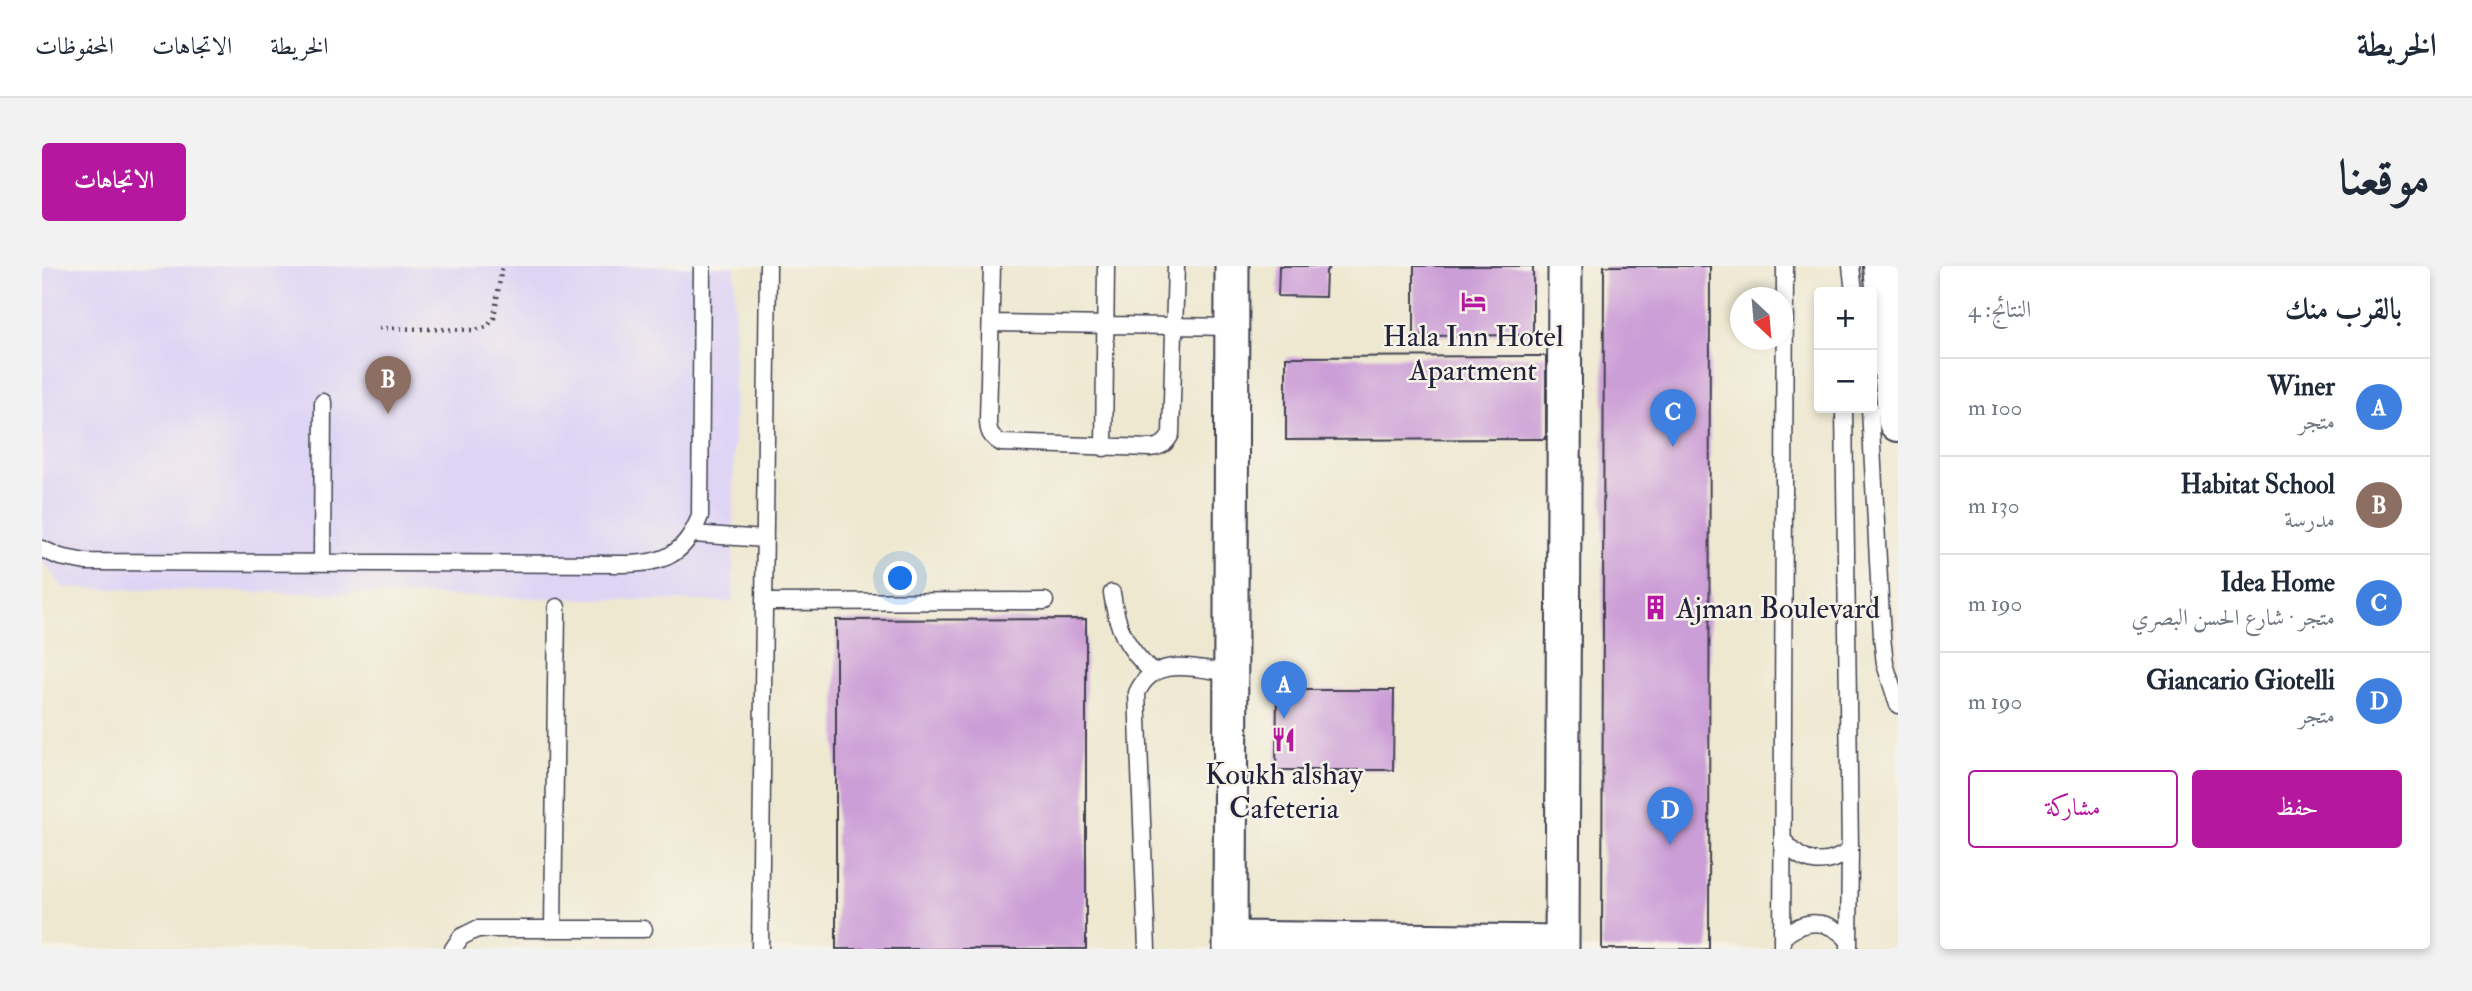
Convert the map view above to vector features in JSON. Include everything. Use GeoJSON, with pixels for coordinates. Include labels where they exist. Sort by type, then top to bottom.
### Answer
{"type":"FeatureCollection","features":[{"type":"Feature","properties":{"kind":"street"},"geometry":{"type":"LineString","coordinates":[[1232,266],[1230,944],[1562,945],[1565,266]]}},
{"type":"Feature","properties":{"kind":"street"},"geometry":{"type":"LineString","coordinates":[[1883,266],[1898,422]]}},
{"type":"Feature","properties":{"kind":"lane"},"geometry":{"type":"LineString","coordinates":[[42,549],[60,557],[86,562],[643,564],[662,560],[680,550],[693,534],[700,516],[702,266]]}},
{"type":"Feature","properties":{"kind":"lane"},"geometry":{"type":"LineString","coordinates":[[760,949],[768,266]]}},
{"type":"Feature","properties":{"kind":"lane"},"geometry":{"type":"LineString","coordinates":[[992,266],[988,430],[992,438],[1001,443],[1104,448],[1159,447],[1167,442],[1171,434],[1176,266]]}},
{"type":"Feature","properties":{"kind":"lane"},"geometry":{"type":"LineString","coordinates":[[1104,448],[1106,266]]}},
{"type":"Feature","properties":{"kind":"lane"},"geometry":{"type":"LineString","coordinates":[[1782,944],[1784,266]]}},
{"type":"Feature","properties":{"kind":"lane"},"geometry":{"type":"LineString","coordinates":[[1851,266],[1853,287]]}},
{"type":"Feature","properties":{"kind":"lane"},"geometry":{"type":"LineString","coordinates":[[991,323],[1231,327]]}},
{"type":"Feature","properties":{"kind":"lane"},"geometry":{"type":"LineString","coordinates":[[322,562],[323,402]]}},
{"type":"Feature","properties":{"kind":"lane"},"geometry":{"type":"LineString","coordinates":[[1844,413],[1849,945]]}},
{"type":"Feature","properties":{"kind":"lane"},"geometry":{"type":"LineString","coordinates":[[1870,413],[1882,637],[1885,664],[1898,705]]}},
{"type":"Feature","properties":{"kind":"lane"},"geometry":{"type":"LineString","coordinates":[[693,534],[765,539]]}},
{"type":"Feature","properties":{"kind":"lane"},"geometry":{"type":"LineString","coordinates":[[1112,593],[1122,636],[1134,655],[1152,672]]}},
{"type":"Feature","properties":{"kind":"lane"},"geometry":{"type":"LineString","coordinates":[[764,602],[1045,601]]}},
{"type":"Feature","properties":{"kind":"lane"},"geometry":{"type":"LineString","coordinates":[[553,928],[557,607]]}},
{"type":"Feature","properties":{"kind":"lane"},"geometry":{"type":"LineString","coordinates":[[1147,949],[1137,693],[1142,681],[1152,672],[1163,668],[1231,673]]}},
{"type":"Feature","properties":{"kind":"lane"},"geometry":{"type":"LineString","coordinates":[[1784,841],[1791,851],[1802,859],[1815,862],[1840,858],[1850,850]]}},
{"type":"Feature","properties":{"kind":"lane"},"geometry":{"type":"LineString","coordinates":[[1782,944],[1791,929],[1803,923],[1816,922],[1840,931],[1849,945]]}},
{"type":"Feature","properties":{"kind":"lane"},"geometry":{"type":"LineString","coordinates":[[453,949],[461,937],[477,929],[644,929]]}},
{"type":"Feature","properties":{"kind":"path"},"geometry":{"type":"LineString","coordinates":[[380,328],[474,330],[487,327],[494,318],[502,266]]}},
{"type":"Feature","properties":{"kind":"shaded area"},"geometry":{"type":"Polygon","coordinates":[[[42,266],[735,266],[733,602],[64,588],[42,561],[42,266]]]}},
{"type":"Feature","properties":{"kind":"building"},"geometry":{"type":"Polygon","coordinates":[[[1279,266],[1331,266],[1326,271],[1325,297],[1278,296],[1279,266]]]}},
{"type":"Feature","properties":{"kind":"building","name":"Hala Inn Hotel Apartment"},"geometry":{"type":"Polygon","coordinates":[[[1414,266],[1533,266],[1533,335],[1414,336],[1414,266]]]}},
{"type":"Feature","properties":{"kind":"building","name":"Ajman Boulevard"},"geometry":{"type":"Polygon","coordinates":[[[1604,266],[1710,266],[1709,949],[1602,949],[1604,266]]]}},
{"type":"Feature","properties":{"kind":"building"},"geometry":{"type":"Polygon","coordinates":[[[1546,356],[1546,439],[1286,440],[1286,357],[1546,356]]]}},
{"type":"Feature","properties":{"kind":"building"},"geometry":{"type":"Polygon","coordinates":[[[1086,619],[1086,949],[836,949],[836,620],[1086,619]]]}},
{"type":"Feature","properties":{"kind":"building"},"geometry":{"type":"Polygon","coordinates":[[[1277,690],[1394,690],[1393,770],[1276,770],[1277,690]]]}},
{"type":"Feature","properties":{"kind":"place","name":"Hala Inn Hotel Apartment"},"geometry":{"type":"Point","coordinates":[1473,301]}},
{"type":"Feature","properties":{"kind":"place","name":"Habitat School"},"geometry":{"type":"Point","coordinates":[388,414]}},
{"type":"Feature","properties":{"kind":"place","name":"Idea Home"},"geometry":{"type":"Point","coordinates":[1673,447]}},
{"type":"Feature","properties":{"kind":"place","name":"Ajman Boulevard"},"geometry":{"type":"Point","coordinates":[1656,608]}},
{"type":"Feature","properties":{"kind":"place","name":"Winer"},"geometry":{"type":"Point","coordinates":[1284,719]}},
{"type":"Feature","properties":{"kind":"place","name":"Koukh alshay Cafeteria"},"geometry":{"type":"Point","coordinates":[1284,739]}},
{"type":"Feature","properties":{"kind":"place","name":"Giancario Giotelli"},"geometry":{"type":"Point","coordinates":[1670,845]}}]}
